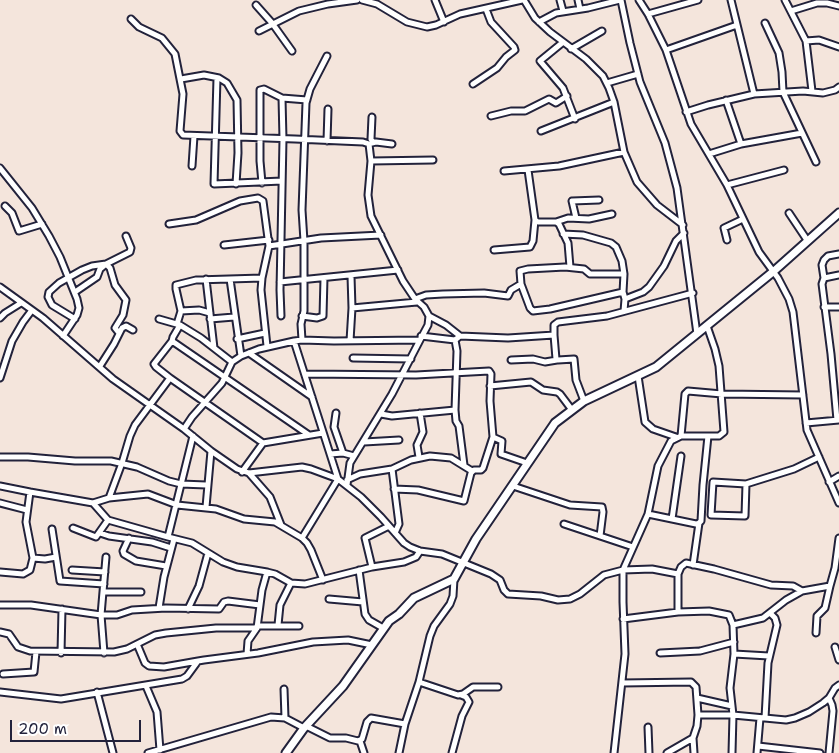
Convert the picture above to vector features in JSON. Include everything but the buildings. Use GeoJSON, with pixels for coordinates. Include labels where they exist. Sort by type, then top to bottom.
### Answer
{"type":"FeatureCollection","features":[{"type":"Feature","properties":{"kind":"main road"},"geometry":{"type":"LineString","coordinates":[[286,753],[305,727],[332,699],[383,628],[414,598],[454,579],[476,539],[555,423],[584,401],[656,367],[774,271],[839,213]]}},
{"type":"Feature","properties":{"kind":"street"},"geometry":{"type":"LineString","coordinates":[[258,31],[299,11],[312,7],[357,0]]}},
{"type":"Feature","properties":{"kind":"street"},"geometry":{"type":"LineString","coordinates":[[362,0],[377,4],[407,22],[427,27],[444,22],[460,14],[523,0],[539,22],[562,43],[596,68],[606,83],[614,102],[624,152],[637,182],[657,206],[683,225]]}},
{"type":"Feature","properties":{"kind":"street"},"geometry":{"type":"LineString","coordinates":[[435,0],[444,22]]}},
{"type":"Feature","properties":{"kind":"street"},"geometry":{"type":"LineString","coordinates":[[560,0],[563,11]]}},
{"type":"Feature","properties":{"kind":"street"},"geometry":{"type":"LineString","coordinates":[[578,0],[580,9]]}},
{"type":"Feature","properties":{"kind":"street"},"geometry":{"type":"LineString","coordinates":[[539,22],[563,11],[620,0],[638,74],[671,163],[678,188],[698,334]]}},
{"type":"Feature","properties":{"kind":"street"},"geometry":{"type":"LineString","coordinates":[[639,0],[666,50],[686,112],[698,138],[727,185],[759,252],[774,271],[789,300],[793,312],[806,423],[818,457],[839,503]]}},
{"type":"Feature","properties":{"kind":"street"},"geometry":{"type":"LineString","coordinates":[[648,14],[698,0]]}},
{"type":"Feature","properties":{"kind":"street"},"geometry":{"type":"LineString","coordinates":[[731,0],[754,94]]}},
{"type":"Feature","properties":{"kind":"street"},"geometry":{"type":"LineString","coordinates":[[785,0],[806,41],[812,91]]}},
{"type":"Feature","properties":{"kind":"street"},"geometry":{"type":"LineString","coordinates":[[791,11],[817,4],[838,4]]}},
{"type":"Feature","properties":{"kind":"street"},"geometry":{"type":"LineString","coordinates":[[256,5],[272,23],[292,51]]}},
{"type":"Feature","properties":{"kind":"street"},"geometry":{"type":"LineString","coordinates":[[473,84],[497,68],[515,50],[491,22],[486,9]]}},
{"type":"Feature","properties":{"kind":"street"},"geometry":{"type":"LineString","coordinates":[[131,20],[139,27],[162,38],[175,54],[183,94],[180,131],[183,135],[392,144]]}},
{"type":"Feature","properties":{"kind":"street"},"geometry":{"type":"LineString","coordinates":[[765,23],[779,53],[783,92],[816,162]]}},
{"type":"Feature","properties":{"kind":"street"},"geometry":{"type":"LineString","coordinates":[[666,50],[737,25]]}},
{"type":"Feature","properties":{"kind":"street"},"geometry":{"type":"LineString","coordinates":[[571,49],[602,31]]}},
{"type":"Feature","properties":{"kind":"street"},"geometry":{"type":"LineString","coordinates":[[806,41],[819,40],[839,46]]}},
{"type":"Feature","properties":{"kind":"street"},"geometry":{"type":"LineString","coordinates":[[562,43],[540,61],[557,80],[567,96],[575,119]]}},
{"type":"Feature","properties":{"kind":"street"},"geometry":{"type":"LineString","coordinates":[[302,340],[300,324],[304,311],[304,241],[302,210],[307,100],[327,56]]}},
{"type":"Feature","properties":{"kind":"street"},"geometry":{"type":"LineString","coordinates":[[606,83],[638,74]]}},
{"type":"Feature","properties":{"kind":"street"},"geometry":{"type":"LineString","coordinates":[[180,79],[204,75],[224,80],[237,100],[236,184]]}},
{"type":"Feature","properties":{"kind":"street"},"geometry":{"type":"LineString","coordinates":[[217,78],[214,184],[282,181]]}},
{"type":"Feature","properties":{"kind":"street"},"geometry":{"type":"LineString","coordinates":[[686,112],[754,94],[812,91],[823,93],[839,88]]}},
{"type":"Feature","properties":{"kind":"street"},"geometry":{"type":"LineString","coordinates":[[262,182],[260,90],[264,89],[282,98],[307,100]]}},
{"type":"Feature","properties":{"kind":"street"},"geometry":{"type":"LineString","coordinates":[[491,116],[511,111],[525,111],[550,99],[556,103],[567,96]]}},
{"type":"Feature","properties":{"kind":"street"},"geometry":{"type":"LineString","coordinates":[[281,316],[282,98]]}},
{"type":"Feature","properties":{"kind":"street"},"geometry":{"type":"LineString","coordinates":[[726,100],[741,144]]}},
{"type":"Feature","properties":{"kind":"street"},"geometry":{"type":"LineString","coordinates":[[541,131],[614,102]]}},
{"type":"Feature","properties":{"kind":"street"},"geometry":{"type":"LineString","coordinates":[[328,109],[328,141]]}},
{"type":"Feature","properties":{"kind":"street"},"geometry":{"type":"LineString","coordinates":[[372,117],[368,206],[398,270],[416,300],[424,307],[429,316],[446,325],[457,338],[455,410],[464,465]]}},
{"type":"Feature","properties":{"kind":"street"},"geometry":{"type":"LineString","coordinates":[[709,154],[741,144],[802,133]]}},
{"type":"Feature","properties":{"kind":"street"},"geometry":{"type":"LineString","coordinates":[[192,166],[194,136]]}},
{"type":"Feature","properties":{"kind":"street"},"geometry":{"type":"LineString","coordinates":[[504,171],[528,170],[624,152]]}},
{"type":"Feature","properties":{"kind":"street"},"geometry":{"type":"LineString","coordinates":[[371,161],[433,160]]}},
{"type":"Feature","properties":{"kind":"street"},"geometry":{"type":"LineString","coordinates":[[0,168],[42,224],[60,257],[75,292],[79,308],[75,319],[63,336]]}},
{"type":"Feature","properties":{"kind":"street"},"geometry":{"type":"LineString","coordinates":[[494,250],[530,247],[533,241],[534,220],[528,170]]}},
{"type":"Feature","properties":{"kind":"street"},"geometry":{"type":"LineString","coordinates":[[727,185],[784,170]]}},
{"type":"Feature","properties":{"kind":"street"},"geometry":{"type":"LineString","coordinates":[[169,224],[196,220],[232,203],[258,198],[263,200],[269,243],[262,278],[262,305],[267,346]]}},
{"type":"Feature","properties":{"kind":"street"},"geometry":{"type":"LineString","coordinates":[[576,218],[572,201],[599,200]]}},
{"type":"Feature","properties":{"kind":"street"},"geometry":{"type":"LineString","coordinates":[[5,206],[12,213],[19,231],[42,224]]}},
{"type":"Feature","properties":{"kind":"street"},"geometry":{"type":"LineString","coordinates":[[789,213],[807,240]]}},
{"type":"Feature","properties":{"kind":"street"},"geometry":{"type":"LineString","coordinates":[[534,220],[538,222],[556,222],[562,219],[589,219],[612,214]]}},
{"type":"Feature","properties":{"kind":"street"},"geometry":{"type":"LineString","coordinates":[[727,240],[724,228],[743,220]]}},
{"type":"Feature","properties":{"kind":"street"},"geometry":{"type":"LineString","coordinates":[[556,222],[559,224],[568,243],[570,267]]}},
{"type":"Feature","properties":{"kind":"street"},"geometry":{"type":"LineString","coordinates":[[625,299],[643,292],[649,287],[664,266],[676,241],[684,233]]}},
{"type":"Feature","properties":{"kind":"street"},"geometry":{"type":"LineString","coordinates":[[563,234],[583,235],[611,243],[616,247],[624,274],[624,312]]}},
{"type":"Feature","properties":{"kind":"street"},"geometry":{"type":"LineString","coordinates":[[224,245],[282,244],[334,237],[381,235]]}},
{"type":"Feature","properties":{"kind":"street"},"geometry":{"type":"LineString","coordinates":[[75,292],[97,278],[100,269],[106,264],[130,252],[131,248],[126,236]]}},
{"type":"Feature","properties":{"kind":"street"},"geometry":{"type":"LineString","coordinates":[[806,423],[838,420],[824,307],[822,265],[828,256],[839,254]]}},
{"type":"Feature","properties":{"kind":"street"},"geometry":{"type":"LineString","coordinates":[[75,319],[52,305],[48,297],[53,288],[68,277],[92,266],[106,264]]}},
{"type":"Feature","properties":{"kind":"street"},"geometry":{"type":"LineString","coordinates":[[106,264],[110,268],[115,285],[126,300],[123,315],[115,328],[119,333]]}},
{"type":"Feature","properties":{"kind":"street"},"geometry":{"type":"LineString","coordinates":[[623,292],[533,310],[530,308],[521,284],[520,274],[522,270],[570,267],[584,269],[590,274],[624,274]]}},
{"type":"Feature","properties":{"kind":"street"},"geometry":{"type":"LineString","coordinates":[[280,282],[398,270]]}},
{"type":"Feature","properties":{"kind":"street"},"geometry":{"type":"LineString","coordinates":[[824,278],[839,275]]}},
{"type":"Feature","properties":{"kind":"street"},"geometry":{"type":"LineString","coordinates":[[350,340],[351,276]]}},
{"type":"Feature","properties":{"kind":"street"},"geometry":{"type":"LineString","coordinates":[[262,278],[191,281],[176,286],[181,311],[179,324],[172,341],[154,364],[170,378],[264,443],[323,433]]}},
{"type":"Feature","properties":{"kind":"street"},"geometry":{"type":"LineString","coordinates":[[302,316],[317,318],[323,316],[324,278]]}},
{"type":"Feature","properties":{"kind":"street"},"geometry":{"type":"LineString","coordinates":[[206,280],[214,348]]}},
{"type":"Feature","properties":{"kind":"street"},"geometry":{"type":"LineString","coordinates":[[230,280],[241,356]]}},
{"type":"Feature","properties":{"kind":"street"},"geometry":{"type":"LineString","coordinates":[[352,308],[416,300],[426,294],[484,293],[508,296],[511,290],[521,284]]}},
{"type":"Feature","properties":{"kind":"street"},"geometry":{"type":"LineString","coordinates":[[0,287],[32,310],[114,379],[184,429],[210,452],[242,472],[249,474],[302,467],[347,482],[404,543],[420,551],[442,554],[497,578],[508,594],[541,596],[558,600],[580,594],[604,575],[624,570],[652,569],[678,574]]}},
{"type":"Feature","properties":{"kind":"street"},"geometry":{"type":"LineString","coordinates":[[557,360],[554,325],[558,322],[624,312],[693,293]]}},
{"type":"Feature","properties":{"kind":"street"},"geometry":{"type":"LineString","coordinates":[[0,318],[21,303]]}},
{"type":"Feature","properties":{"kind":"street"},"geometry":{"type":"LineString","coordinates":[[824,307],[839,306]]}},
{"type":"Feature","properties":{"kind":"street"},"geometry":{"type":"LineString","coordinates":[[0,378],[12,341],[32,310]]}},
{"type":"Feature","properties":{"kind":"street"},"geometry":{"type":"LineString","coordinates":[[181,311],[199,310],[210,316],[234,316]]}},
{"type":"Feature","properties":{"kind":"street"},"geometry":{"type":"LineString","coordinates":[[347,482],[350,463],[403,375],[428,325],[429,316]]}},
{"type":"Feature","properties":{"kind":"street"},"geometry":{"type":"LineString","coordinates":[[159,319],[179,324],[232,362]]}},
{"type":"Feature","properties":{"kind":"street"},"geometry":{"type":"LineString","coordinates":[[100,366],[124,326],[134,330]]}},
{"type":"Feature","properties":{"kind":"street"},"geometry":{"type":"LineString","coordinates":[[638,376],[645,422],[653,429],[678,436],[718,436],[724,432],[722,394],[716,349],[708,326]]}},
{"type":"Feature","properties":{"kind":"street"},"geometry":{"type":"LineString","coordinates":[[238,339],[265,333]]}},
{"type":"Feature","properties":{"kind":"street"},"geometry":{"type":"LineString","coordinates":[[184,429],[226,377],[232,362],[241,356],[267,346],[302,340],[508,338],[554,335]]}},
{"type":"Feature","properties":{"kind":"street"},"geometry":{"type":"LineString","coordinates":[[172,341],[309,436]]}},
{"type":"Feature","properties":{"kind":"street"},"geometry":{"type":"LineString","coordinates":[[294,341],[338,479],[302,538]]}},
{"type":"Feature","properties":{"kind":"street"},"geometry":{"type":"LineString","coordinates":[[249,353],[313,397]]}},
{"type":"Feature","properties":{"kind":"street"},"geometry":{"type":"LineString","coordinates":[[831,354],[839,353]]}},
{"type":"Feature","properties":{"kind":"street"},"geometry":{"type":"LineString","coordinates":[[353,358],[411,359]]}},
{"type":"Feature","properties":{"kind":"street"},"geometry":{"type":"LineString","coordinates":[[511,360],[533,359],[545,362],[574,359],[578,387],[584,401]]}},
{"type":"Feature","properties":{"kind":"street"},"geometry":{"type":"LineString","coordinates":[[306,374],[403,375],[489,371],[493,436],[481,470],[472,471],[451,458],[442,456],[419,458],[392,469],[360,474],[347,482]]}},
{"type":"Feature","properties":{"kind":"street"},"geometry":{"type":"LineString","coordinates":[[109,498],[135,425],[170,378]]}},
{"type":"Feature","properties":{"kind":"street"},"geometry":{"type":"LineString","coordinates":[[490,386],[531,382],[543,390],[560,394],[572,410]]}},
{"type":"Feature","properties":{"kind":"street"},"geometry":{"type":"LineString","coordinates":[[614,753],[625,654],[623,619],[624,570],[648,514],[658,466],[671,440],[678,436],[686,392],[803,395]]}},
{"type":"Feature","properties":{"kind":"street"},"geometry":{"type":"LineString","coordinates":[[381,414],[392,416],[455,410]]}},
{"type":"Feature","properties":{"kind":"street"},"geometry":{"type":"LineString","coordinates":[[336,413],[334,427],[343,452]]}},
{"type":"Feature","properties":{"kind":"street"},"geometry":{"type":"LineString","coordinates":[[419,458],[417,445],[422,432],[420,413]]}},
{"type":"Feature","properties":{"kind":"street"},"geometry":{"type":"LineString","coordinates":[[159,608],[181,484],[193,436]]}},
{"type":"Feature","properties":{"kind":"street"},"geometry":{"type":"LineString","coordinates":[[493,436],[502,441],[501,454],[527,464]]}},
{"type":"Feature","properties":{"kind":"street"},"geometry":{"type":"LineString","coordinates":[[693,565],[699,523],[702,520],[708,436]]}},
{"type":"Feature","properties":{"kind":"street"},"geometry":{"type":"LineString","coordinates":[[364,442],[399,440]]}},
{"type":"Feature","properties":{"kind":"street"},"geometry":{"type":"LineString","coordinates":[[242,472],[264,443]]}},
{"type":"Feature","properties":{"kind":"street"},"geometry":{"type":"LineString","coordinates":[[206,507],[206,485],[210,452]]}},
{"type":"Feature","properties":{"kind":"street"},"geometry":{"type":"LineString","coordinates":[[330,454],[343,452],[354,456]]}},
{"type":"Feature","properties":{"kind":"street"},"geometry":{"type":"LineString","coordinates":[[672,518],[681,456]]}},
{"type":"Feature","properties":{"kind":"street"},"geometry":{"type":"LineString","coordinates":[[0,457],[112,461],[137,467],[169,481],[181,484],[206,485]]}},
{"type":"Feature","properties":{"kind":"street"},"geometry":{"type":"LineString","coordinates":[[746,484],[745,516],[711,515],[713,482],[746,484],[794,469],[818,457]]}},
{"type":"Feature","properties":{"kind":"street"},"geometry":{"type":"LineString","coordinates":[[392,469],[398,524],[395,533]]}},
{"type":"Feature","properties":{"kind":"street"},"geometry":{"type":"LineString","coordinates":[[394,489],[418,490],[463,502],[472,471]]}},
{"type":"Feature","properties":{"kind":"street"},"geometry":{"type":"LineString","coordinates":[[249,474],[270,497],[281,525]]}},
{"type":"Feature","properties":{"kind":"street"},"geometry":{"type":"LineString","coordinates":[[829,482],[839,476]]}},
{"type":"Feature","properties":{"kind":"street"},"geometry":{"type":"LineString","coordinates":[[0,486],[93,503],[109,498],[148,494],[177,505],[206,507],[244,519],[266,520],[281,525],[302,538],[311,550],[323,580]]}},
{"type":"Feature","properties":{"kind":"street"},"geometry":{"type":"LineString","coordinates":[[513,486],[559,502],[582,507],[602,507],[600,536]]}},
{"type":"Feature","properties":{"kind":"street"},"geometry":{"type":"LineString","coordinates":[[0,572],[23,574],[28,573],[30,570],[33,558],[26,522],[30,492]]}},
{"type":"Feature","properties":{"kind":"street"},"geometry":{"type":"LineString","coordinates":[[0,511],[0,503],[27,510]]}},
{"type":"Feature","properties":{"kind":"street"},"geometry":{"type":"LineString","coordinates":[[93,503],[108,520],[192,543],[223,562],[237,567],[275,574],[291,583],[305,584],[372,567],[412,560],[420,551]]}},
{"type":"Feature","properties":{"kind":"street"},"geometry":{"type":"LineString","coordinates":[[648,514],[699,523]]}},
{"type":"Feature","properties":{"kind":"street"},"geometry":{"type":"LineString","coordinates":[[73,528],[95,536],[100,533],[108,520]]}},
{"type":"Feature","properties":{"kind":"street"},"geometry":{"type":"LineString","coordinates":[[564,524],[633,547]]}},
{"type":"Feature","properties":{"kind":"street"},"geometry":{"type":"LineString","coordinates":[[372,567],[365,538],[389,526]]}},
{"type":"Feature","properties":{"kind":"street"},"geometry":{"type":"LineString","coordinates":[[52,529],[60,581],[104,584]]}},
{"type":"Feature","properties":{"kind":"street"},"geometry":{"type":"LineString","coordinates":[[100,533],[152,542],[171,548]]}},
{"type":"Feature","properties":{"kind":"street"},"geometry":{"type":"LineString","coordinates":[[129,538],[123,552],[124,554],[136,561],[166,566]]}},
{"type":"Feature","properties":{"kind":"street"},"geometry":{"type":"LineString","coordinates":[[816,633],[818,616],[825,608],[835,568],[839,538]]}},
{"type":"Feature","properties":{"kind":"street"},"geometry":{"type":"LineString","coordinates":[[188,609],[200,586],[208,553]]}},
{"type":"Feature","properties":{"kind":"street"},"geometry":{"type":"LineString","coordinates":[[33,558],[45,559],[56,556]]}},
{"type":"Feature","properties":{"kind":"street"},"geometry":{"type":"LineString","coordinates":[[104,653],[101,615],[106,556]]}},
{"type":"Feature","properties":{"kind":"street"},"geometry":{"type":"LineString","coordinates":[[678,612],[678,574],[683,564],[727,572],[771,585],[793,586],[802,592]]}},
{"type":"Feature","properties":{"kind":"street"},"geometry":{"type":"LineString","coordinates":[[72,570],[105,572]]}},
{"type":"Feature","properties":{"kind":"street"},"geometry":{"type":"LineString","coordinates":[[359,570],[365,614],[369,620],[383,628]]}},
{"type":"Feature","properties":{"kind":"street"},"geometry":{"type":"LineString","coordinates":[[247,654],[248,641],[257,627],[268,572]]}},
{"type":"Feature","properties":{"kind":"street"},"geometry":{"type":"LineString","coordinates":[[399,753],[405,724],[419,682],[434,626],[446,610],[452,596],[454,579]]}},
{"type":"Feature","properties":{"kind":"street"},"geometry":{"type":"LineString","coordinates":[[278,625],[280,605],[291,583]]}},
{"type":"Feature","properties":{"kind":"street"},"geometry":{"type":"LineString","coordinates":[[733,625],[763,618],[786,600],[802,592],[830,586]]}},
{"type":"Feature","properties":{"kind":"street"},"geometry":{"type":"LineString","coordinates":[[103,592],[141,592]]}},
{"type":"Feature","properties":{"kind":"street"},"geometry":{"type":"LineString","coordinates":[[329,599],[363,602]]}},
{"type":"Feature","properties":{"kind":"street"},"geometry":{"type":"LineString","coordinates":[[0,605],[31,605],[101,615],[117,615],[128,610],[159,608],[219,609],[224,602],[228,601],[260,605]]}},
{"type":"Feature","properties":{"kind":"street"},"geometry":{"type":"LineString","coordinates":[[61,653],[62,609]]}},
{"type":"Feature","properties":{"kind":"street"},"geometry":{"type":"LineString","coordinates":[[623,619],[696,611],[725,614],[731,619],[734,642],[730,688],[734,714],[732,753]]}},
{"type":"Feature","properties":{"kind":"street"},"geometry":{"type":"LineString","coordinates":[[757,753],[769,656],[777,625],[775,618],[770,613]]}},
{"type":"Feature","properties":{"kind":"street"},"geometry":{"type":"LineString","coordinates":[[0,632],[10,634],[18,647],[36,652],[104,653],[121,652],[155,635],[166,633],[216,628],[278,625],[299,626]]}},
{"type":"Feature","properties":{"kind":"street"},"geometry":{"type":"LineString","coordinates":[[138,644],[145,663],[149,666],[164,667],[331,640],[348,640],[372,645]]}},
{"type":"Feature","properties":{"kind":"street"},"geometry":{"type":"LineString","coordinates":[[660,653],[694,652],[734,642]]}},
{"type":"Feature","properties":{"kind":"street"},"geometry":{"type":"LineString","coordinates":[[835,647],[839,660]]}},
{"type":"Feature","properties":{"kind":"street"},"geometry":{"type":"LineString","coordinates":[[3,674],[34,672],[36,652]]}},
{"type":"Feature","properties":{"kind":"street"},"geometry":{"type":"LineString","coordinates":[[734,654],[769,656]]}},
{"type":"Feature","properties":{"kind":"street"},"geometry":{"type":"LineString","coordinates":[[0,692],[61,699],[146,686],[182,679],[187,676],[198,661]]}},
{"type":"Feature","properties":{"kind":"street"},"geometry":{"type":"LineString","coordinates":[[419,682],[461,695],[466,697],[469,702],[460,722],[452,753]]}},
{"type":"Feature","properties":{"kind":"street"},"geometry":{"type":"LineString","coordinates":[[622,683],[691,682],[696,687],[698,715],[698,726],[693,738],[694,753]]}},
{"type":"Feature","properties":{"kind":"street"},"geometry":{"type":"LineString","coordinates":[[698,715],[734,714],[786,720],[818,708],[839,685]]}},
{"type":"Feature","properties":{"kind":"street"},"geometry":{"type":"LineString","coordinates":[[146,686],[157,712],[160,750]]}},
{"type":"Feature","properties":{"kind":"street"},"geometry":{"type":"LineString","coordinates":[[461,695],[473,687],[498,687]]}},
{"type":"Feature","properties":{"kind":"street"},"geometry":{"type":"LineString","coordinates":[[284,689],[284,718]]}},
{"type":"Feature","properties":{"kind":"street"},"geometry":{"type":"LineString","coordinates":[[97,692],[113,753]]}},
{"type":"Feature","properties":{"kind":"street"},"geometry":{"type":"LineString","coordinates":[[697,698],[732,706]]}},
{"type":"Feature","properties":{"kind":"street"},"geometry":{"type":"LineString","coordinates":[[829,698],[833,711],[829,753]]}},
{"type":"Feature","properties":{"kind":"street"},"geometry":{"type":"LineString","coordinates":[[148,753],[263,719],[278,717],[330,738],[360,741]]}},
{"type":"Feature","properties":{"kind":"street"},"geometry":{"type":"LineString","coordinates":[[360,741],[367,722],[371,718],[405,724]]}},
{"type":"Feature","properties":{"kind":"street"},"geometry":{"type":"LineString","coordinates":[[648,727],[649,753]]}},
{"type":"Feature","properties":{"kind":"street"},"geometry":{"type":"LineString","coordinates":[[667,753],[693,738]]}},
{"type":"Feature","properties":{"kind":"street"},"geometry":{"type":"LineString","coordinates":[[360,741],[364,753]]}},
{"type":"Feature","properties":{"kind":"street"},"geometry":{"type":"LineString","coordinates":[[758,746],[820,753]]}}]}
